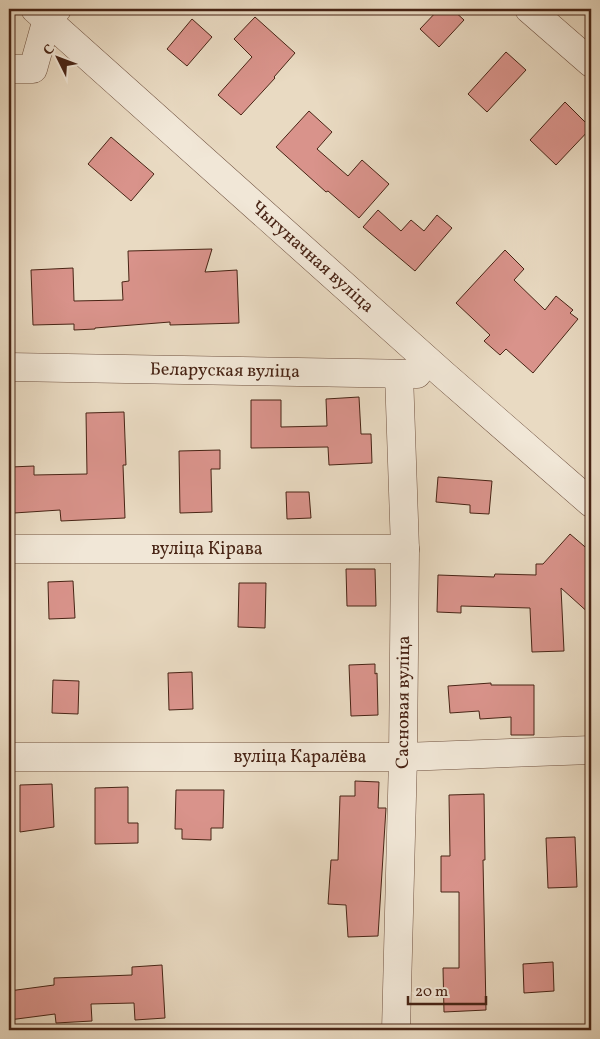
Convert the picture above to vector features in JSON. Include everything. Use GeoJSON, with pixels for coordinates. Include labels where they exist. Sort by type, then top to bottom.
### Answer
{"type":"FeatureCollection","features":[{"type":"Feature","properties":{"kind":"street"},"geometry":{"type":"LineString","coordinates":[[529,9],[591,63]]}},
{"type":"Feature","properties":{"kind":"street"},"geometry":{"type":"LineString","coordinates":[[9,69],[33,69],[47,12]]}},
{"type":"Feature","properties":{"kind":"street","name":"Чыгуначная вуліца"},"geometry":{"type":"LineString","coordinates":[[47,12],[443,374],[591,503]]}},
{"type":"Feature","properties":{"kind":"street","name":"Беларуская вуліца"},"geometry":{"type":"LineString","coordinates":[[9,367],[443,374]]}},
{"type":"Feature","properties":{"kind":"street","name":"Сасновая вуліца"},"geometry":{"type":"LineString","coordinates":[[396,1030],[403,757],[405,549],[399,374]]}},
{"type":"Feature","properties":{"kind":"street","name":"вуліца Кірава"},"geometry":{"type":"LineString","coordinates":[[9,549],[405,549]]}},
{"type":"Feature","properties":{"kind":"street","name":"вуліца Каралёва"},"geometry":{"type":"LineString","coordinates":[[9,758],[403,757],[590,749]]}},
{"type":"Feature","properties":{"kind":"building"},"geometry":{"type":"Polygon","coordinates":[[[439,9],[452,9],[464,20],[439,47],[420,29],[439,9]]]}},
{"type":"Feature","properties":{"kind":"building"},"geometry":{"type":"Polygon","coordinates":[[[255,17],[295,53],[241,115],[218,95],[252,57],[234,39],[255,17]]]}},
{"type":"Feature","properties":{"kind":"building"},"geometry":{"type":"Polygon","coordinates":[[[192,19],[212,37],[187,66],[167,49],[192,19]]]}},
{"type":"Feature","properties":{"kind":"building"},"geometry":{"type":"Polygon","coordinates":[[[506,52],[526,70],[487,112],[468,94],[506,52]]]}},
{"type":"Feature","properties":{"kind":"building"},"geometry":{"type":"Polygon","coordinates":[[[565,102],[591,128],[556,165],[530,140],[565,102]]]}},
{"type":"Feature","properties":{"kind":"building"},"geometry":{"type":"Polygon","coordinates":[[[309,111],[332,132],[317,149],[348,176],[362,160],[389,184],[359,218],[328,191],[326,192],[276,147],[309,111]]]}},
{"type":"Feature","properties":{"kind":"building"},"geometry":{"type":"Polygon","coordinates":[[[111,137],[154,174],[131,201],[88,164],[111,137]]]}},
{"type":"Feature","properties":{"kind":"building"},"geometry":{"type":"Polygon","coordinates":[[[378,210],[401,231],[411,220],[424,231],[437,215],[452,228],[415,271],[363,227],[378,210]]]}},
{"type":"Feature","properties":{"kind":"building"},"geometry":{"type":"Polygon","coordinates":[[[212,249],[205,272],[237,270],[239,323],[170,325],[170,322],[74,330],[74,324],[33,325],[31,270],[73,268],[74,301],[123,300],[122,282],[129,281],[128,251],[212,249]]]}},
{"type":"Feature","properties":{"kind":"building"},"geometry":{"type":"Polygon","coordinates":[[[505,250],[524,269],[514,280],[545,310],[556,296],[573,310],[570,313],[578,319],[533,373],[506,349],[500,355],[484,341],[490,335],[456,303],[505,250]]]}},
{"type":"Feature","properties":{"kind":"building"},"geometry":{"type":"Polygon","coordinates":[[[359,397],[361,434],[371,434],[372,463],[329,465],[328,447],[251,448],[251,400],[281,400],[281,427],[327,426],[326,399],[359,397]]]}},
{"type":"Feature","properties":{"kind":"building"},"geometry":{"type":"Polygon","coordinates":[[[124,412],[125,518],[61,521],[60,510],[14,513],[11,467],[34,466],[34,475],[87,474],[86,413],[124,412]]]}},
{"type":"Feature","properties":{"kind":"building"},"geometry":{"type":"Polygon","coordinates":[[[220,450],[220,469],[211,469],[212,512],[180,513],[179,451],[220,450]]]}},
{"type":"Feature","properties":{"kind":"building"},"geometry":{"type":"Polygon","coordinates":[[[438,477],[492,481],[489,514],[470,513],[470,505],[436,502],[438,477]]]}},
{"type":"Feature","properties":{"kind":"building"},"geometry":{"type":"Polygon","coordinates":[[[286,492],[309,492],[311,518],[287,519],[286,492]]]}},
{"type":"Feature","properties":{"kind":"building"},"geometry":{"type":"Polygon","coordinates":[[[570,534],[591,552],[591,615],[561,588],[564,651],[532,652],[530,608],[461,606],[461,613],[437,612],[438,575],[494,577],[495,574],[536,575],[536,564],[543,564],[570,534]]]}},
{"type":"Feature","properties":{"kind":"building"},"geometry":{"type":"Polygon","coordinates":[[[346,569],[375,569],[376,606],[347,606],[346,569]]]}},
{"type":"Feature","properties":{"kind":"building"},"geometry":{"type":"Polygon","coordinates":[[[73,581],[75,618],[49,619],[48,582],[73,581]]]}},
{"type":"Feature","properties":{"kind":"building"},"geometry":{"type":"Polygon","coordinates":[[[239,583],[266,583],[265,628],[238,627],[239,583]]]}},
{"type":"Feature","properties":{"kind":"building"},"geometry":{"type":"Polygon","coordinates":[[[375,664],[378,715],[351,716],[349,665],[375,664]]]}},
{"type":"Feature","properties":{"kind":"building"},"geometry":{"type":"Polygon","coordinates":[[[192,672],[193,709],[169,710],[168,673],[192,672]]]}},
{"type":"Feature","properties":{"kind":"building"},"geometry":{"type":"Polygon","coordinates":[[[53,680],[79,681],[78,714],[52,713],[53,680]]]}},
{"type":"Feature","properties":{"kind":"building"},"geometry":{"type":"Polygon","coordinates":[[[491,683],[491,685],[534,685],[534,735],[511,735],[511,717],[480,719],[479,711],[450,713],[448,686],[491,683]]]}},
{"type":"Feature","properties":{"kind":"building"},"geometry":{"type":"Polygon","coordinates":[[[355,781],[379,782],[378,808],[386,808],[378,936],[348,937],[346,905],[328,904],[331,860],[338,860],[340,796],[355,796],[355,781]]]}},
{"type":"Feature","properties":{"kind":"building"},"geometry":{"type":"Polygon","coordinates":[[[52,784],[54,827],[20,832],[20,785],[52,784]]]}},
{"type":"Feature","properties":{"kind":"building"},"geometry":{"type":"Polygon","coordinates":[[[128,787],[128,823],[138,823],[138,843],[95,844],[95,788],[128,787]]]}},
{"type":"Feature","properties":{"kind":"building"},"geometry":{"type":"Polygon","coordinates":[[[176,790],[224,790],[223,828],[211,828],[211,840],[182,839],[182,829],[175,829],[176,790]]]}},
{"type":"Feature","properties":{"kind":"building"},"geometry":{"type":"Polygon","coordinates":[[[484,794],[485,860],[483,860],[486,1010],[444,1012],[443,968],[459,968],[459,892],[441,892],[441,856],[450,856],[449,795],[484,794]]]}},
{"type":"Feature","properties":{"kind":"building"},"geometry":{"type":"Polygon","coordinates":[[[575,837],[577,887],[548,888],[546,838],[575,837]]]}},
{"type":"Feature","properties":{"kind":"building"},"geometry":{"type":"Polygon","coordinates":[[[553,962],[554,991],[524,993],[523,964],[553,962]]]}},
{"type":"Feature","properties":{"kind":"building"},"geometry":{"type":"Polygon","coordinates":[[[162,965],[165,1018],[135,1020],[134,1003],[91,1004],[92,1021],[56,1023],[55,1014],[9,1020],[9,991],[54,985],[54,978],[132,975],[132,967],[162,965]]]}}]}
